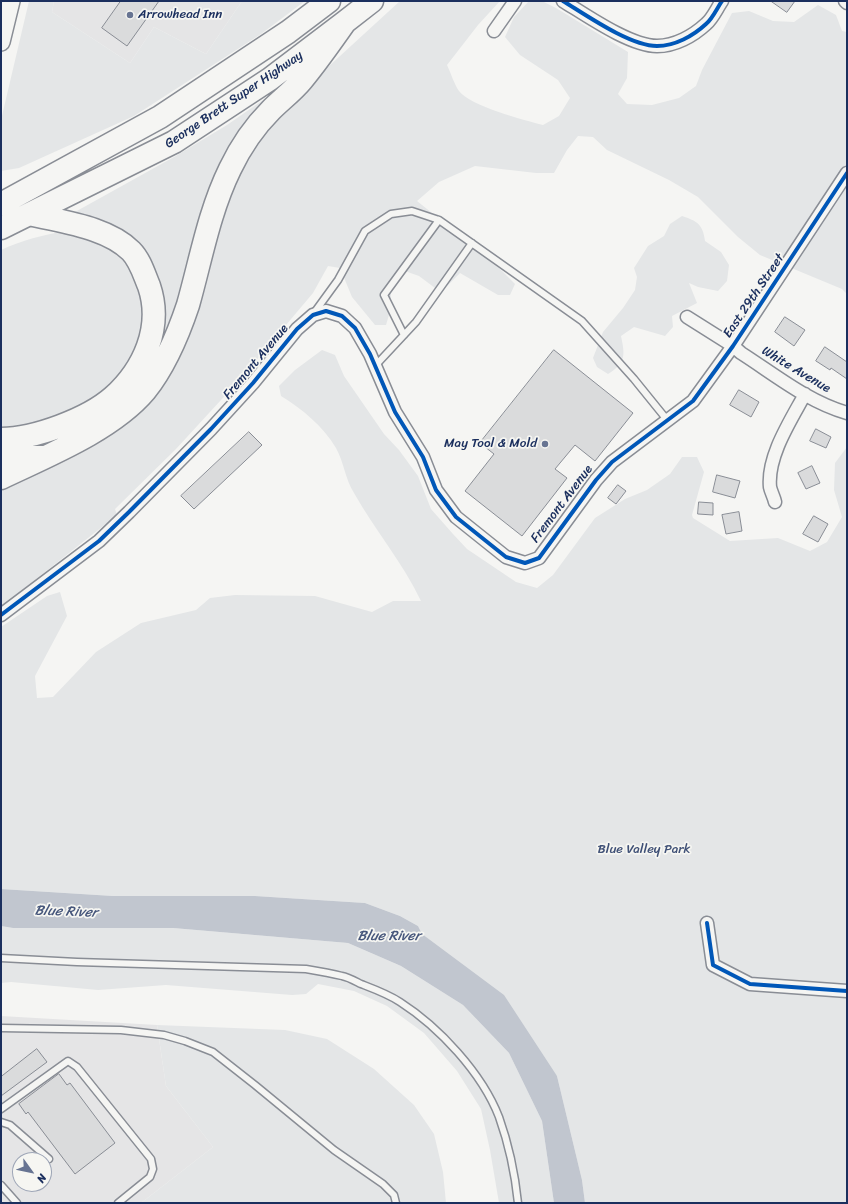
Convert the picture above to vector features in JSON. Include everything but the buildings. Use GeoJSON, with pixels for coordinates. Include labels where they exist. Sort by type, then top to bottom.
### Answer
{"type":"FeatureCollection","features":[{"type":"Feature","properties":{"kind":"highway","name":"George Brett Super Highway"},"geometry":{"type":"LineString","coordinates":[[7,201],[160,117],[288,32],[330,1]]}},
{"type":"Feature","properties":{"kind":"highway","name":"George Brett Super Highway"},"geometry":{"type":"LineString","coordinates":[[1,228],[174,142],[270,79],[372,1]]}},
{"type":"Feature","properties":{"kind":"highway"},"geometry":{"type":"LineString","coordinates":[[1,478],[94,432],[122,413],[144,391],[164,362],[176,338],[187,306],[212,214],[230,169],[250,135],[270,111],[301,81],[346,22]]}},
{"type":"Feature","properties":{"kind":"highway"},"geometry":{"type":"LineString","coordinates":[[1,439],[13,439],[52,429],[88,414],[112,397],[135,373],[148,348],[154,324],[152,297],[142,268],[132,251],[114,238],[93,230],[30,214]]}},
{"type":"Feature","properties":{"kind":"highway"},"geometry":{"type":"LineString","coordinates":[[1,456],[45,457]]}},
{"type":"Feature","properties":{"kind":"main road"},"geometry":{"type":"LineString","coordinates":[[1,42],[11,1]]}},
{"type":"Feature","properties":{"kind":"street"},"geometry":{"type":"LineString","coordinates":[[494,31],[515,1]]}},
{"type":"Feature","properties":{"kind":"street"},"geometry":{"type":"LineString","coordinates":[[563,1],[624,38],[639,43],[656,46],[676,44],[708,23],[722,1]]}},
{"type":"Feature","properties":{"kind":"street","name":"East 29th Street"},"geometry":{"type":"LineString","coordinates":[[668,421],[693,402],[733,346],[847,173]]}},
{"type":"Feature","properties":{"kind":"street","name":"Fremont Avenue"},"geometry":{"type":"LineString","coordinates":[[1,615],[99,541],[211,429],[253,383],[297,329],[313,315],[326,311],[342,316],[355,328],[370,354],[395,412],[423,457],[436,490],[456,517],[506,557],[524,563],[539,558],[596,480],[612,462],[668,421]]}},
{"type":"Feature","properties":{"kind":"street","name":"White Avenue"},"geometry":{"type":"LineString","coordinates":[[687,317],[805,394],[837,410],[847,413]]}},
{"type":"Feature","properties":{"kind":"street"},"geometry":{"type":"LineString","coordinates":[[775,502],[770,488],[770,474],[775,453],[781,437],[805,394]]}},
{"type":"Feature","properties":{"kind":"street"},"geometry":{"type":"LineString","coordinates":[[707,923],[714,965],[750,984],[847,990]]}},
{"type":"Feature","properties":{"kind":"lane"},"geometry":{"type":"LineString","coordinates":[[313,315],[338,280],[365,231],[391,214],[412,211],[439,220],[582,321],[634,379],[668,421]]}},
{"type":"Feature","properties":{"kind":"lane"},"geometry":{"type":"LineString","coordinates":[[404,335],[384,295],[439,220]]}},
{"type":"Feature","properties":{"kind":"lane"},"geometry":{"type":"LineString","coordinates":[[375,366],[416,322],[472,243]]}},
{"type":"Feature","properties":{"kind":"lane"},"geometry":{"type":"LineString","coordinates":[[1,958],[77,962],[306,969],[342,976],[373,988],[399,1001],[430,1023],[457,1050],[482,1084],[499,1116],[516,1182],[518,1203]]}},
{"type":"Feature","properties":{"kind":"lane"},"geometry":{"type":"LineString","coordinates":[[1,1028],[120,1030],[164,1035],[185,1041],[213,1052],[256,1085],[334,1150],[383,1184],[394,1195],[396,1203]]}},
{"type":"Feature","properties":{"kind":"lane"},"geometry":{"type":"LineString","coordinates":[[1,1109],[68,1061],[77,1067],[151,1159],[154,1169],[150,1177],[118,1203]]}},
{"type":"Feature","properties":{"kind":"lane"},"geometry":{"type":"LineString","coordinates":[[1,1122],[10,1125],[42,1152]]}},
{"type":"Feature","properties":{"kind":"lane"},"geometry":{"type":"LineString","coordinates":[[1,1185],[17,1203]]}},
{"type":"Feature","properties":{"kind":"shaded area"},"geometry":{"type":"Polygon","coordinates":[[[54,1],[242,1],[206,54],[154,27],[130,63],[52,12],[54,1]]]}},
{"type":"Feature","properties":{"kind":"shaded area"},"geometry":{"type":"Polygon","coordinates":[[[1,1016],[157,1025],[166,1086],[213,1147],[141,1203],[1,1203],[1,1016]]]}},
{"type":"Feature","properties":{"kind":"green space"},"geometry":{"type":"Polygon","coordinates":[[[29,1],[54,1],[52,12],[130,63],[154,27],[206,54],[242,1],[305,1],[261,34],[134,116],[19,168],[1,171],[1,120],[29,1]]]}},
{"type":"Feature","properties":{"kind":"green space"},"geometry":{"type":"Polygon","coordinates":[[[400,1],[500,1],[478,25],[447,65],[457,88],[465,97],[498,112],[543,125],[559,116],[570,98],[558,80],[520,55],[505,37],[514,17],[529,1],[542,1],[556,8],[628,52],[627,78],[618,94],[627,104],[652,105],[679,98],[696,86],[702,70],[732,13],[749,11],[773,21],[794,22],[818,5],[836,15],[842,31],[847,32],[847,294],[842,289],[760,255],[738,237],[698,197],[669,180],[607,150],[593,137],[578,136],[567,150],[554,173],[536,173],[475,166],[439,182],[417,201],[492,261],[515,284],[510,295],[498,295],[460,273],[447,286],[435,288],[419,276],[402,270],[391,280],[391,308],[386,325],[375,325],[352,297],[340,268],[328,266],[313,293],[243,376],[176,449],[115,509],[117,515],[1,607],[1,489],[162,385],[185,347],[191,331],[229,198],[254,145],[292,100],[400,1]]]}},
{"type":"Feature","properties":{"kind":"green space"},"geometry":{"type":"Polygon","coordinates":[[[276,91],[251,119],[164,349],[140,378],[150,264],[66,217],[174,157],[227,125],[276,91]]]}},
{"type":"Feature","properties":{"kind":"green space"},"geometry":{"type":"Polygon","coordinates":[[[682,216],[698,224],[703,231],[705,241],[721,252],[729,265],[727,281],[718,291],[698,287],[689,283],[697,303],[672,316],[673,327],[665,336],[634,327],[621,336],[623,358],[618,366],[608,374],[597,367],[593,358],[603,332],[623,308],[635,290],[637,277],[634,268],[648,246],[664,236],[670,224],[682,216]]]}},
{"type":"Feature","properties":{"kind":"green space"},"geometry":{"type":"Polygon","coordinates":[[[66,231],[84,233],[130,260],[146,314],[136,355],[111,387],[88,403],[47,420],[14,429],[1,430],[1,250],[33,238],[66,231]]]}},
{"type":"Feature","properties":{"kind":"green space","name":"Blue Valley Park"},"geometry":{"type":"Polygon","coordinates":[[[322,350],[335,355],[344,376],[384,434],[399,450],[418,476],[431,509],[453,534],[467,549],[516,582],[537,588],[553,575],[595,518],[625,499],[647,490],[670,474],[682,457],[697,457],[704,472],[692,515],[693,518],[730,541],[778,538],[810,551],[827,542],[842,517],[834,490],[835,463],[847,447],[847,1203],[585,1203],[582,1180],[557,1076],[439,949],[422,934],[418,926],[400,916],[365,903],[255,896],[113,896],[1,889],[1,627],[47,596],[60,592],[67,616],[35,676],[37,698],[53,697],[96,652],[141,623],[196,610],[210,598],[235,595],[315,596],[372,612],[393,601],[421,601],[406,573],[351,488],[339,453],[331,440],[312,419],[281,396],[279,386],[295,370],[322,350]]]}},
{"type":"Feature","properties":{"kind":"green space"},"geometry":{"type":"Polygon","coordinates":[[[1,926],[13,928],[173,928],[348,943],[401,966],[463,1005],[509,1053],[542,1121],[554,1203],[499,1203],[481,1109],[457,1071],[424,1033],[387,1006],[354,991],[318,984],[306,994],[292,995],[166,985],[98,990],[11,982],[1,983],[1,926]]]}},
{"type":"Feature","properties":{"kind":"green space"},"geometry":{"type":"Polygon","coordinates":[[[157,1025],[285,1030],[327,1039],[374,1069],[414,1105],[434,1134],[443,1172],[446,1203],[141,1203],[213,1147],[166,1086],[157,1025]]]}},
{"type":"Feature","properties":{"kind":"water","name":"Blue River"},"geometry":{"type":"Polygon","coordinates":[[[1,889],[113,896],[255,896],[365,903],[400,916],[418,926],[422,934],[504,995],[557,1076],[582,1180],[585,1203],[554,1203],[542,1121],[509,1053],[463,1005],[401,966],[348,943],[173,928],[13,928],[1,926],[1,889]]]}},
{"type":"Feature","properties":{"kind":"cycle path"},"geometry":{"type":"LineString","coordinates":[[563,1],[608,29],[634,41],[646,45],[657,46],[664,46],[683,40],[701,28],[713,16],[722,1]]}},
{"type":"Feature","properties":{"kind":"cycle path"},"geometry":{"type":"LineString","coordinates":[[1,615],[99,541],[211,429],[253,383],[297,329],[313,315],[326,311],[342,316],[355,328],[370,354],[395,412],[423,457],[436,490],[456,517],[506,557],[525,563],[539,558],[596,480],[612,462],[693,401],[733,346],[847,173]]}},
{"type":"Feature","properties":{"kind":"cycle path"},"geometry":{"type":"LineString","coordinates":[[707,923],[713,965],[750,984],[847,991]]}},
{"type":"Feature","properties":{"kind":"place","name":"Arrowhead Inn"},"geometry":{"type":"Point","coordinates":[130,15]}},
{"type":"Feature","properties":{"kind":"place","name":"May Tool & Mold"},"geometry":{"type":"Point","coordinates":[545,444]}}]}
